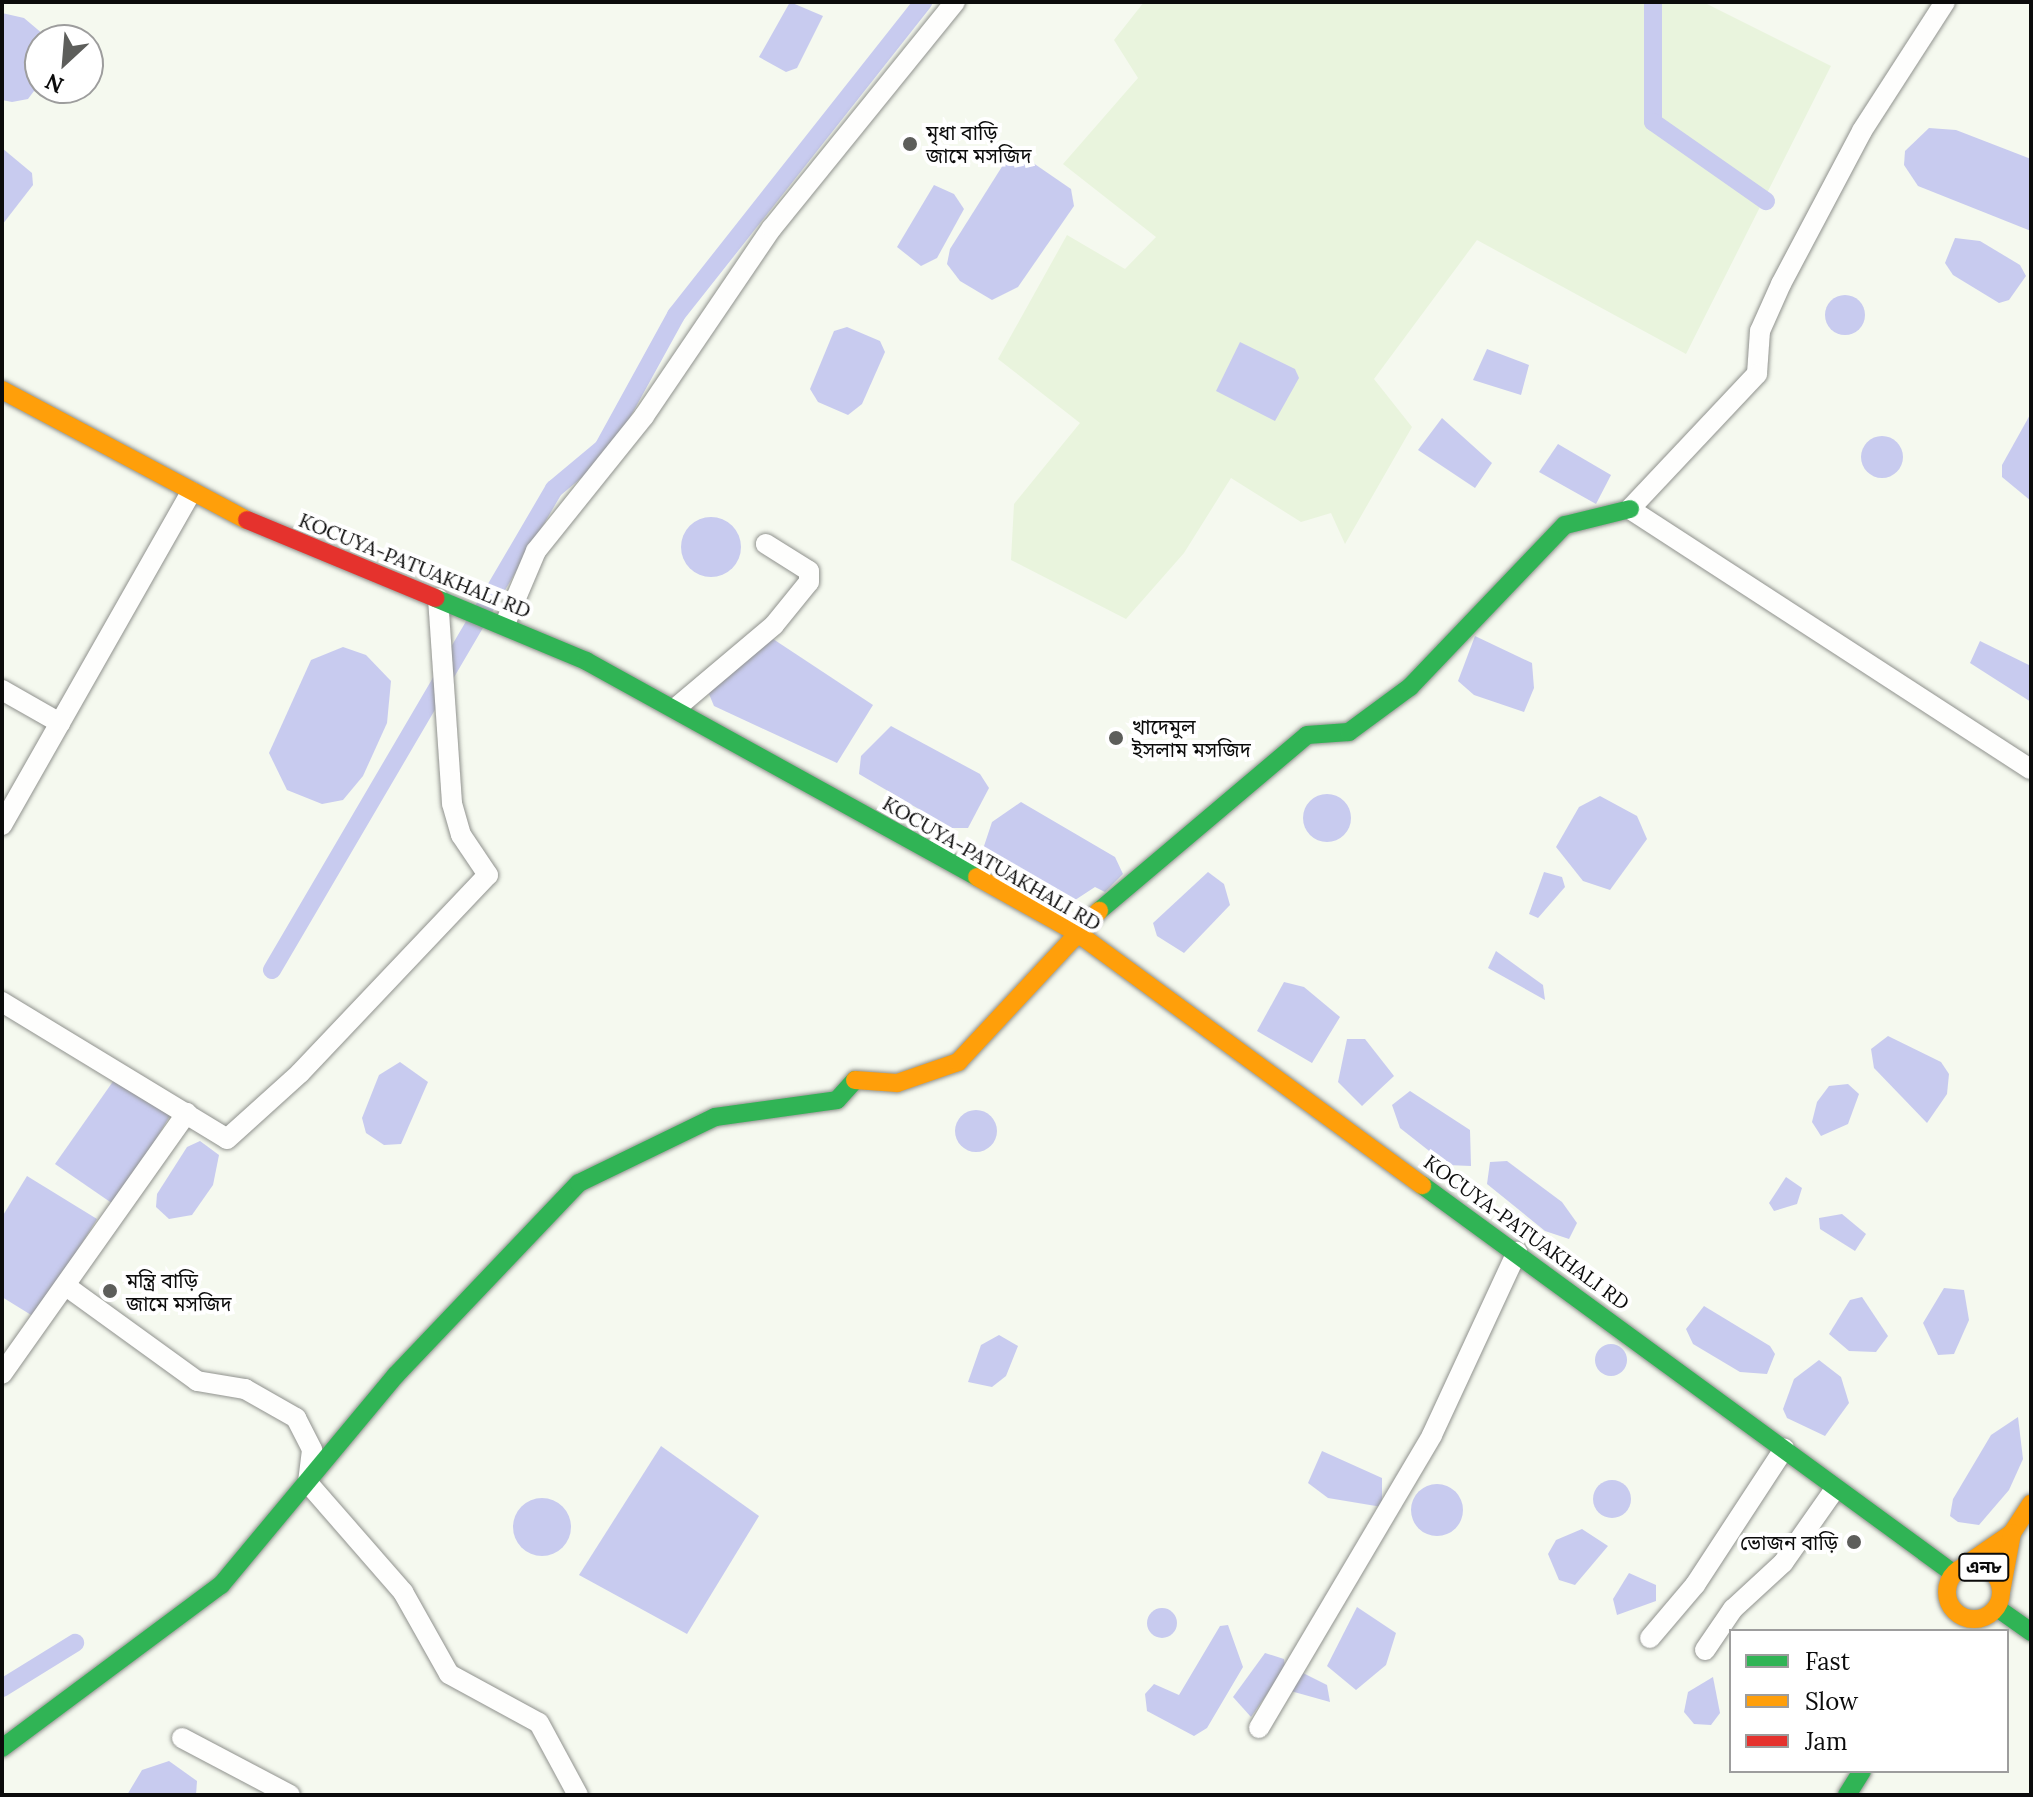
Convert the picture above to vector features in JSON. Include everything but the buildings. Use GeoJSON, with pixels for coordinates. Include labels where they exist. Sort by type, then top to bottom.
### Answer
{"type":"FeatureCollection","features":[{"type":"Feature","properties":{"kind":"main road","name":"KOCUYA-PATUAKHALI RD"},"geometry":{"type":"LineString","coordinates":[[2,390],[191,492],[505,624],[677,707],[1076,932],[1517,1252],[1835,1489],[1959,1570]]}},
{"type":"Feature","properties":{"kind":"main road"},"geometry":{"type":"LineString","coordinates":[[2,1748],[221,1585],[396,1375],[579,1183],[715,1117],[837,1100],[859,1076],[897,1083],[958,1062],[1076,932],[1307,735],[1349,732],[1410,687],[1565,525],[1630,509]]}},
{"type":"Feature","properties":{"kind":"main road"},"geometry":{"type":"LineString","coordinates":[[1959,1570],[2012,1533],[2031,1504]]}},
{"type":"Feature","properties":{"kind":"main road"},"geometry":{"type":"LineString","coordinates":[[2012,1533],[1999,1600],[2031,1632]]}},
{"type":"Feature","properties":{"kind":"main road","name":"এন৮"},"geometry":{"type":"LineString","coordinates":[[1942,1629],[1947,1598],[1959,1570],[1989,1569],[1999,1600],[1962,1629]]}},
{"type":"Feature","properties":{"kind":"main road","name":"এন৮"},"geometry":{"type":"LineString","coordinates":[[1947,1598],[1964,1617],[1977,1619]]}},
{"type":"Feature","properties":{"kind":"main road"},"geometry":{"type":"LineString","coordinates":[[1847,1795],[1861,1773]]}},
{"type":"Feature","properties":{"kind":"street"},"geometry":{"type":"LineString","coordinates":[[505,624],[536,551],[644,416],[772,228],[955,2]]}},
{"type":"Feature","properties":{"kind":"street"},"geometry":{"type":"LineString","coordinates":[[1945,2],[1862,131],[1781,284],[1760,331],[1757,374],[1630,509],[2031,769]]}},
{"type":"Feature","properties":{"kind":"street"},"geometry":{"type":"LineString","coordinates":[[2,825],[191,492]]}},
{"type":"Feature","properties":{"kind":"street"},"geometry":{"type":"LineString","coordinates":[[677,707],[774,625],[809,582],[809,571],[766,544]]}},
{"type":"Feature","properties":{"kind":"street"},"geometry":{"type":"LineString","coordinates":[[2,1002],[227,1139],[484,885],[488,875],[461,835],[452,803],[444,700],[443,652],[447,601]]}},
{"type":"Feature","properties":{"kind":"street"},"geometry":{"type":"LineString","coordinates":[[2,690],[60,723]]}},
{"type":"Feature","properties":{"kind":"street"},"geometry":{"type":"LineString","coordinates":[[2,1374],[187,1113]]}},
{"type":"Feature","properties":{"kind":"street"},"geometry":{"type":"LineString","coordinates":[[1259,1728],[1432,1435],[1517,1252]]}},
{"type":"Feature","properties":{"kind":"street"},"geometry":{"type":"LineString","coordinates":[[66,1286],[197,1381],[245,1389],[296,1418],[312,1450],[308,1483],[403,1592],[449,1674],[539,1723],[578,1795]]}},
{"type":"Feature","properties":{"kind":"street"},"geometry":{"type":"LineString","coordinates":[[1650,1638],[1695,1585],[1784,1449]]}},
{"type":"Feature","properties":{"kind":"street"},"geometry":{"type":"LineString","coordinates":[[1705,1650],[1733,1609],[1783,1563],[1835,1489]]}},
{"type":"Feature","properties":{"kind":"street"},"geometry":{"type":"LineString","coordinates":[[182,1738],[290,1795]]}},
{"type":"Feature","properties":{"kind":"green space"},"geometry":{"type":"Polygon","coordinates":[[[1144,2],[1703,2],[1831,66],[1686,354],[1477,240],[1374,379],[1412,427],[1345,544],[1331,513],[1301,522],[1231,478],[1184,553],[1126,619],[1011,560],[1014,504],[1080,423],[998,359],[1067,235],[1125,269],[1156,237],[1063,164],[1138,78],[1114,40],[1144,2]]]}},
{"type":"Feature","properties":{"kind":"water"},"geometry":{"type":"Polygon","coordinates":[[[790,2],[823,16],[797,68],[786,72],[759,57],[790,2]]]}},
{"type":"Feature","properties":{"kind":"water"},"geometry":{"type":"Polygon","coordinates":[[[2,13],[24,18],[31,24],[24,24],[24,100],[2,100],[2,13]]]}},
{"type":"Feature","properties":{"kind":"water"},"geometry":{"type":"Polygon","coordinates":[[[1929,128],[1956,130],[2031,159],[2031,231],[1918,186],[1904,165],[1905,151],[1929,128]]]}},
{"type":"Feature","properties":{"kind":"water"},"geometry":{"type":"Polygon","coordinates":[[[2,148],[32,173],[33,185],[2,225],[2,148]]]}},
{"type":"Feature","properties":{"kind":"water"},"geometry":{"type":"Polygon","coordinates":[[[1023,156],[1071,189],[1074,206],[1018,287],[992,300],[960,281],[947,264],[950,249],[1003,165],[1023,156]]]}},
{"type":"Feature","properties":{"kind":"water"},"geometry":{"type":"Polygon","coordinates":[[[934,185],[954,194],[964,209],[937,258],[921,266],[897,247],[934,185]]]}},
{"type":"Feature","properties":{"kind":"water"},"geometry":{"type":"Polygon","coordinates":[[[1955,238],[1980,241],[2020,265],[2026,276],[2009,300],[1999,303],[1953,275],[1945,263],[1955,238]]]}},
{"type":"Feature","properties":{"kind":"water"},"geometry":{"type":"Polygon","coordinates":[[[1845,295],[1859,301],[1865,315],[1859,329],[1845,335],[1831,329],[1825,315],[1831,301],[1845,295]]]}},
{"type":"Feature","properties":{"kind":"water"},"geometry":{"type":"Polygon","coordinates":[[[847,327],[880,341],[885,352],[862,404],[848,415],[818,402],[810,389],[834,331],[847,327]]]}},
{"type":"Feature","properties":{"kind":"water"},"geometry":{"type":"Polygon","coordinates":[[[1240,342],[1295,369],[1299,378],[1275,421],[1216,391],[1240,342]]]}},
{"type":"Feature","properties":{"kind":"water"},"geometry":{"type":"Polygon","coordinates":[[[1487,349],[1529,365],[1521,395],[1473,380],[1487,349]]]}},
{"type":"Feature","properties":{"kind":"water"},"geometry":{"type":"Polygon","coordinates":[[[2031,413],[2031,501],[2002,477],[2002,465],[2031,413]]]}},
{"type":"Feature","properties":{"kind":"water"},"geometry":{"type":"Polygon","coordinates":[[[1442,418],[1492,463],[1475,488],[1418,450],[1442,418]]]}},
{"type":"Feature","properties":{"kind":"water"},"geometry":{"type":"Polygon","coordinates":[[[1882,436],[1897,442],[1903,457],[1897,472],[1882,478],[1867,472],[1861,457],[1867,442],[1882,436]]]}},
{"type":"Feature","properties":{"kind":"water"},"geometry":{"type":"Polygon","coordinates":[[[1558,444],[1611,475],[1596,504],[1539,472],[1558,444]]]}},
{"type":"Feature","properties":{"kind":"water"},"geometry":{"type":"Polygon","coordinates":[[[711,517],[723,519],[732,526],[739,535],[739,559],[732,568],[723,575],[711,577],[699,575],[690,568],[683,559],[681,547],[683,535],[690,526],[699,519],[711,517]]]}},
{"type":"Feature","properties":{"kind":"water"},"geometry":{"type":"Polygon","coordinates":[[[764,633],[873,705],[837,763],[714,706],[709,694],[723,670],[764,633]]]}},
{"type":"Feature","properties":{"kind":"water"},"geometry":{"type":"Polygon","coordinates":[[[1475,636],[1532,663],[1534,688],[1524,712],[1474,695],[1458,681],[1475,636]]]}},
{"type":"Feature","properties":{"kind":"water"},"geometry":{"type":"Polygon","coordinates":[[[1980,641],[2031,666],[2031,702],[1970,663],[1980,641]]]}},
{"type":"Feature","properties":{"kind":"water"},"geometry":{"type":"Polygon","coordinates":[[[343,647],[366,655],[391,681],[387,723],[363,776],[343,800],[322,804],[287,790],[269,753],[311,660],[343,647]]]}},
{"type":"Feature","properties":{"kind":"water"},"geometry":{"type":"Polygon","coordinates":[[[891,726],[980,774],[989,788],[968,828],[951,828],[859,774],[861,756],[891,726]]]}},
{"type":"Feature","properties":{"kind":"water"},"geometry":{"type":"Polygon","coordinates":[[[1327,794],[1344,801],[1351,818],[1344,835],[1327,842],[1310,835],[1303,818],[1310,801],[1327,794]]]}},
{"type":"Feature","properties":{"kind":"water"},"geometry":{"type":"Polygon","coordinates":[[[1600,796],[1637,816],[1647,839],[1610,890],[1583,881],[1556,847],[1579,807],[1600,796]]]}},
{"type":"Feature","properties":{"kind":"water"},"geometry":{"type":"Polygon","coordinates":[[[1021,802],[1115,857],[1123,874],[1105,892],[1095,887],[1072,902],[982,852],[992,822],[1021,802]]]}},
{"type":"Feature","properties":{"kind":"water"},"geometry":{"type":"Polygon","coordinates":[[[1208,872],[1224,884],[1230,905],[1184,953],[1157,936],[1153,923],[1208,872]]]}},
{"type":"Feature","properties":{"kind":"water"},"geometry":{"type":"Polygon","coordinates":[[[1544,872],[1562,877],[1565,887],[1538,918],[1529,914],[1544,872]]]}},
{"type":"Feature","properties":{"kind":"water"},"geometry":{"type":"Polygon","coordinates":[[[1496,951],[1543,985],[1545,1000],[1488,968],[1496,951]]]}},
{"type":"Feature","properties":{"kind":"water"},"geometry":{"type":"Polygon","coordinates":[[[1284,982],[1304,987],[1340,1017],[1312,1063],[1257,1031],[1284,982]]]}},
{"type":"Feature","properties":{"kind":"water"},"geometry":{"type":"Polygon","coordinates":[[[1888,1036],[1941,1062],[1949,1074],[1947,1094],[1927,1123],[1874,1068],[1871,1049],[1888,1036]]]}},
{"type":"Feature","properties":{"kind":"water"},"geometry":{"type":"Polygon","coordinates":[[[1347,1039],[1365,1039],[1394,1076],[1362,1106],[1338,1082],[1347,1039]]]}},
{"type":"Feature","properties":{"kind":"water"},"geometry":{"type":"Polygon","coordinates":[[[400,1062],[428,1082],[401,1144],[384,1145],[366,1133],[362,1118],[379,1075],[400,1062]]]}},
{"type":"Feature","properties":{"kind":"water"},"geometry":{"type":"Polygon","coordinates":[[[114,1080],[171,1114],[116,1206],[55,1164],[114,1080]]]}},
{"type":"Feature","properties":{"kind":"water"},"geometry":{"type":"Polygon","coordinates":[[[1848,1084],[1859,1094],[1848,1124],[1821,1136],[1812,1122],[1817,1102],[1829,1086],[1848,1084]]]}},
{"type":"Feature","properties":{"kind":"water"},"geometry":{"type":"Polygon","coordinates":[[[1410,1091],[1470,1130],[1471,1166],[1447,1165],[1400,1128],[1392,1105],[1410,1091]]]}},
{"type":"Feature","properties":{"kind":"water"},"geometry":{"type":"Polygon","coordinates":[[[976,1110],[991,1116],[997,1131],[991,1146],[976,1152],[961,1146],[955,1131],[961,1116],[976,1110]]]}},
{"type":"Feature","properties":{"kind":"water"},"geometry":{"type":"Polygon","coordinates":[[[200,1141],[219,1155],[213,1185],[192,1215],[169,1219],[156,1207],[157,1194],[187,1147],[200,1141]]]}},
{"type":"Feature","properties":{"kind":"water"},"geometry":{"type":"Polygon","coordinates":[[[1507,1161],[1562,1202],[1577,1223],[1569,1239],[1545,1231],[1487,1184],[1490,1162],[1507,1161]]]}},
{"type":"Feature","properties":{"kind":"water"},"geometry":{"type":"Polygon","coordinates":[[[27,1176],[97,1219],[36,1318],[2,1297],[2,1217],[27,1176]]]}},
{"type":"Feature","properties":{"kind":"water"},"geometry":{"type":"Polygon","coordinates":[[[1786,1177],[1802,1188],[1797,1204],[1774,1211],[1769,1203],[1786,1177]]]}},
{"type":"Feature","properties":{"kind":"water"},"geometry":{"type":"Polygon","coordinates":[[[1842,1214],[1866,1234],[1855,1251],[1820,1229],[1819,1218],[1842,1214]]]}},
{"type":"Feature","properties":{"kind":"water"},"geometry":{"type":"Polygon","coordinates":[[[1944,1288],[1964,1290],[1969,1320],[1954,1354],[1938,1355],[1923,1323],[1944,1288]]]}},
{"type":"Feature","properties":{"kind":"water"},"geometry":{"type":"Polygon","coordinates":[[[1862,1297],[1888,1336],[1876,1352],[1849,1351],[1829,1334],[1850,1300],[1862,1297]]]}},
{"type":"Feature","properties":{"kind":"water"},"geometry":{"type":"Polygon","coordinates":[[[1704,1306],[1770,1346],[1775,1354],[1767,1374],[1740,1372],[1693,1344],[1686,1329],[1704,1306]]]}},
{"type":"Feature","properties":{"kind":"water"},"geometry":{"type":"Polygon","coordinates":[[[999,1335],[1018,1346],[1006,1376],[992,1387],[968,1382],[981,1345],[999,1335]]]}},
{"type":"Feature","properties":{"kind":"water"},"geometry":{"type":"Polygon","coordinates":[[[1611,1344],[1622,1349],[1627,1360],[1622,1371],[1611,1376],[1600,1371],[1595,1360],[1600,1349],[1611,1344]]]}},
{"type":"Feature","properties":{"kind":"water"},"geometry":{"type":"Polygon","coordinates":[[[1819,1360],[1841,1377],[1849,1403],[1825,1436],[1787,1418],[1783,1409],[1794,1379],[1819,1360]]]}},
{"type":"Feature","properties":{"kind":"water"},"geometry":{"type":"Polygon","coordinates":[[[2018,1417],[2023,1459],[2009,1490],[1979,1525],[1958,1522],[1950,1516],[1953,1499],[1991,1435],[2018,1417]]]}},
{"type":"Feature","properties":{"kind":"water"},"geometry":{"type":"Polygon","coordinates":[[[661,1446],[759,1516],[687,1634],[579,1575],[661,1446]]]}},
{"type":"Feature","properties":{"kind":"water"},"geometry":{"type":"Polygon","coordinates":[[[1322,1451],[1382,1478],[1382,1507],[1328,1498],[1308,1483],[1322,1451]]]}},
{"type":"Feature","properties":{"kind":"water"},"geometry":{"type":"Polygon","coordinates":[[[1612,1480],[1625,1486],[1631,1499],[1625,1512],[1612,1518],[1599,1512],[1593,1499],[1599,1486],[1612,1480]]]}},
{"type":"Feature","properties":{"kind":"water"},"geometry":{"type":"Polygon","coordinates":[[[1437,1484],[1455,1492],[1463,1510],[1455,1528],[1437,1536],[1419,1528],[1411,1510],[1419,1492],[1437,1484]]]}},
{"type":"Feature","properties":{"kind":"water"},"geometry":{"type":"Polygon","coordinates":[[[542,1498],[553,1500],[562,1507],[569,1516],[569,1538],[562,1547],[553,1554],[542,1556],[531,1554],[522,1547],[515,1538],[513,1527],[515,1516],[522,1507],[531,1500],[542,1498]]]}},
{"type":"Feature","properties":{"kind":"water"},"geometry":{"type":"Polygon","coordinates":[[[1582,1529],[1608,1546],[1575,1585],[1559,1580],[1548,1554],[1556,1540],[1582,1529]]]}},
{"type":"Feature","properties":{"kind":"water"},"geometry":{"type":"Polygon","coordinates":[[[1629,1573],[1656,1585],[1656,1601],[1617,1615],[1613,1599],[1629,1573]]]}},
{"type":"Feature","properties":{"kind":"water"},"geometry":{"type":"Polygon","coordinates":[[[1357,1607],[1396,1633],[1386,1665],[1356,1690],[1327,1666],[1357,1607]]]}},
{"type":"Feature","properties":{"kind":"water"},"geometry":{"type":"Polygon","coordinates":[[[1162,1608],[1173,1612],[1177,1623],[1173,1634],[1162,1638],[1151,1634],[1147,1623],[1151,1612],[1162,1608]]]}},
{"type":"Feature","properties":{"kind":"water"},"geometry":{"type":"Polygon","coordinates":[[[1228,1625],[1243,1667],[1207,1728],[1194,1736],[1147,1711],[1145,1694],[1154,1684],[1179,1695],[1220,1626],[1228,1625]]]}},
{"type":"Feature","properties":{"kind":"water"},"geometry":{"type":"Polygon","coordinates":[[[1265,1653],[1284,1659],[1285,1668],[1251,1717],[1233,1697],[1265,1653]]]}},
{"type":"Feature","properties":{"kind":"water"},"geometry":{"type":"Polygon","coordinates":[[[1303,1673],[1327,1685],[1330,1702],[1287,1690],[1303,1673]]]}},
{"type":"Feature","properties":{"kind":"water"},"geometry":{"type":"Polygon","coordinates":[[[1713,1677],[1720,1713],[1711,1725],[1694,1724],[1684,1712],[1688,1692],[1713,1677]]]}},
{"type":"Feature","properties":{"kind":"water"},"geometry":{"type":"Polygon","coordinates":[[[169,1761],[197,1781],[196,1795],[127,1795],[142,1770],[169,1761]]]}},
{"type":"Feature","properties":{"kind":"waterway"},"geometry":{"type":"LineString","coordinates":[[272,970],[554,489],[603,448],[676,315],[923,2]]}},
{"type":"Feature","properties":{"kind":"waterway"},"geometry":{"type":"LineString","coordinates":[[1653,2],[1653,122],[1766,201]]}},
{"type":"Feature","properties":{"kind":"waterway"},"geometry":{"type":"LineString","coordinates":[[2,1688],[75,1643]]}},
{"type":"Feature","properties":{"kind":"traffic: fast"},"geometry":{"type":"LineString","coordinates":[[1099,911],[1307,735],[1349,732],[1410,687],[1565,525],[1630,509]]}},
{"type":"Feature","properties":{"kind":"traffic: fast"},"geometry":{"type":"LineString","coordinates":[[435,598],[586,661],[977,877]]}},
{"type":"Feature","properties":{"kind":"traffic: fast"},"geometry":{"type":"LineString","coordinates":[[2,1748],[221,1585],[396,1375],[579,1183],[715,1117],[837,1100],[855,1080]]}},
{"type":"Feature","properties":{"kind":"traffic: fast"},"geometry":{"type":"LineString","coordinates":[[1422,1185],[1953,1573]]}},
{"type":"Feature","properties":{"kind":"traffic: fast"},"geometry":{"type":"LineString","coordinates":[[1997,1608],[2031,1632]]}},
{"type":"Feature","properties":{"kind":"traffic: fast"},"geometry":{"type":"LineString","coordinates":[[1847,1795],[1861,1773]]}},
{"type":"Feature","properties":{"kind":"traffic: slow"},"geometry":{"type":"LineString","coordinates":[[2,390],[247,520]]}},
{"type":"Feature","properties":{"kind":"traffic: slow"},"geometry":{"type":"LineString","coordinates":[[977,877],[1076,932],[1422,1185]]}},
{"type":"Feature","properties":{"kind":"traffic: slow"},"geometry":{"type":"LineString","coordinates":[[855,1080],[897,1083],[958,1062],[1099,911]]}},
{"type":"Feature","properties":{"kind":"traffic: slow"},"geometry":{"type":"LineString","coordinates":[[1964,1566],[2012,1533],[2031,1504]]}},
{"type":"Feature","properties":{"kind":"traffic: slow"},"geometry":{"type":"LineString","coordinates":[[2001,1592],[2012,1533]]}},
{"type":"Feature","properties":{"kind":"traffic: slow"},"geometry":{"type":"LineString","coordinates":[[1974,1565],[1993,1573],[2001,1592],[1993,1611],[1974,1619],[1955,1611],[1947,1592],[1955,1573],[1974,1565]]}},
{"type":"Feature","properties":{"kind":"traffic: jam"},"geometry":{"type":"LineString","coordinates":[[247,520],[435,598]]}},
{"type":"Feature","properties":{"kind":"place","name":"মৃধা বাড়ি জামে মসজিদ"},"geometry":{"type":"Point","coordinates":[910,144]}},
{"type":"Feature","properties":{"kind":"place","name":"খাদেমুল ইসলাম মসজিদ"},"geometry":{"type":"Point","coordinates":[1116,738]}},
{"type":"Feature","properties":{"kind":"place","name":"মন্ত্রি বাড়ি জামে মসজিদ"},"geometry":{"type":"Point","coordinates":[110,1291]}},
{"type":"Feature","properties":{"kind":"place","name":"ভোজন বাড়ি"},"geometry":{"type":"Point","coordinates":[1854,1542]}}]}
